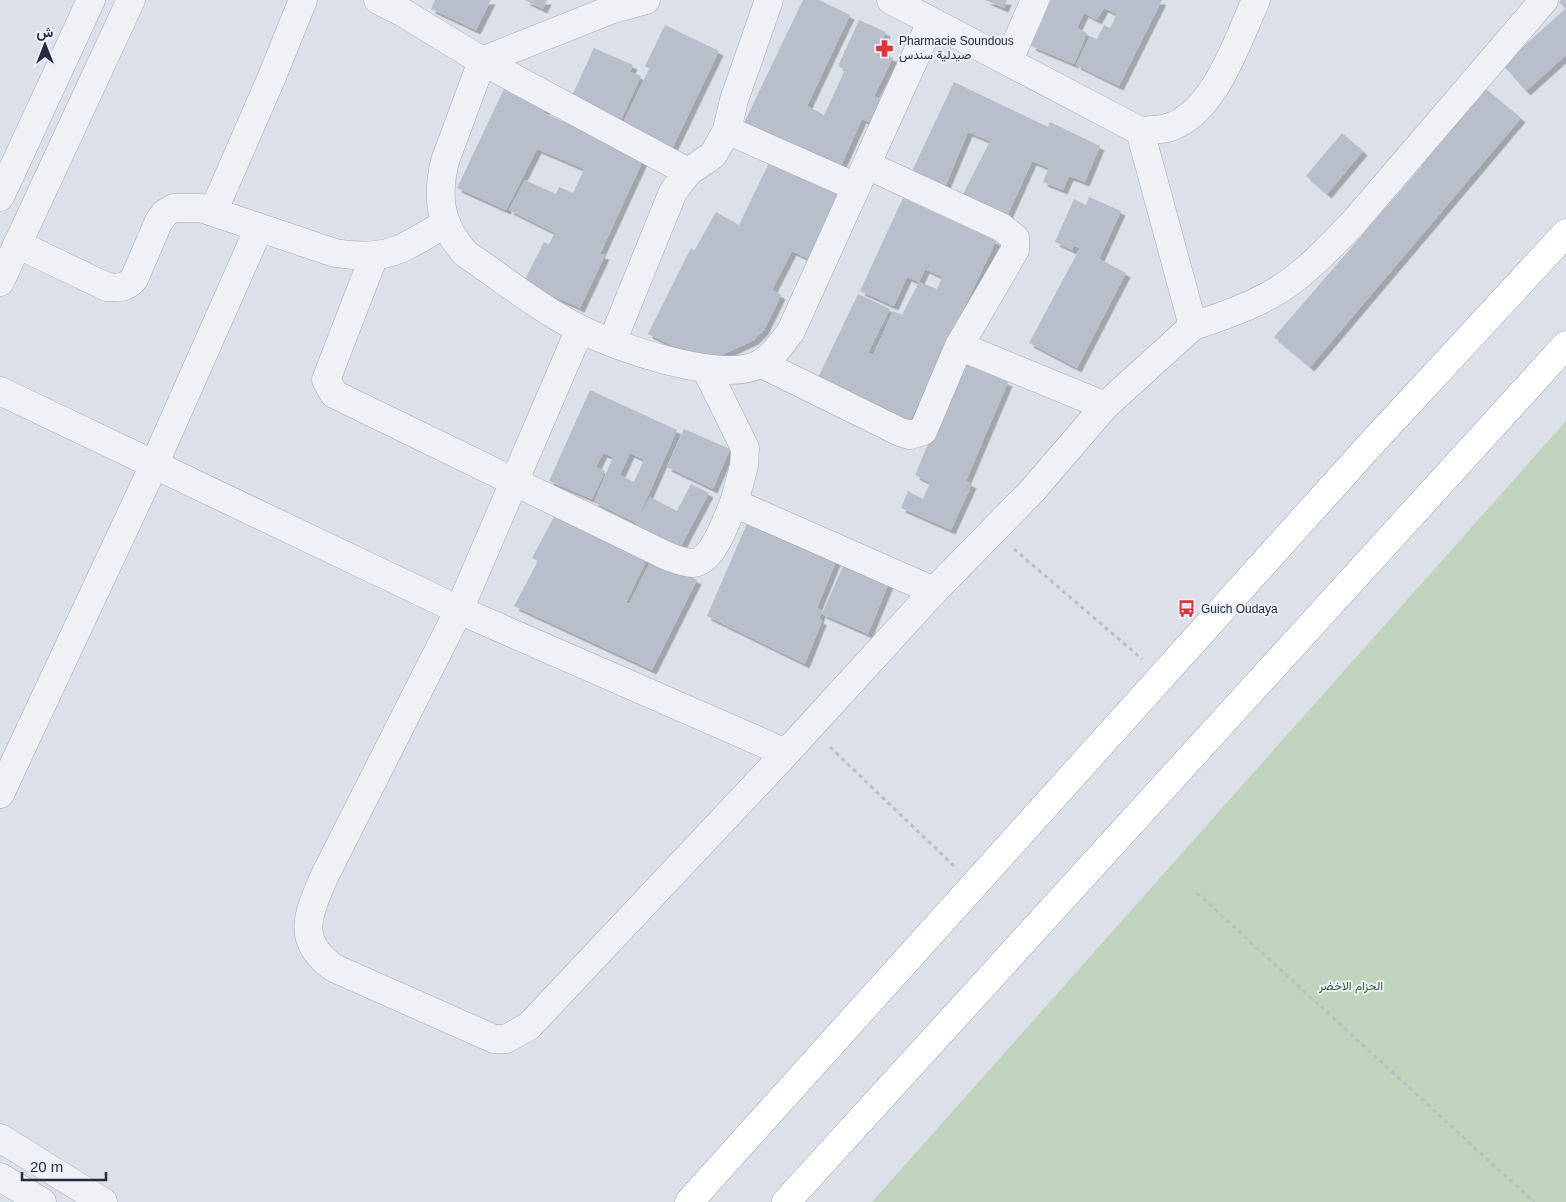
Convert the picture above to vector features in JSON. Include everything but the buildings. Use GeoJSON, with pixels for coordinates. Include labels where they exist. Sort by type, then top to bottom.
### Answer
{"type":"FeatureCollection","features":[{"type":"Feature","properties":{"kind":"main road"},"geometry":{"type":"LineString","coordinates":[[689,1202],[1370,445],[1566,233]]}},
{"type":"Feature","properties":{"kind":"main road"},"geometry":{"type":"LineString","coordinates":[[786,1202],[1566,345]]}},
{"type":"Feature","properties":{"kind":"street"},"geometry":{"type":"LineString","coordinates":[[0,197],[91,0]]}},
{"type":"Feature","properties":{"kind":"street"},"geometry":{"type":"LineString","coordinates":[[0,282],[131,0]]}},
{"type":"Feature","properties":{"kind":"street"},"geometry":{"type":"LineString","coordinates":[[213,212],[271,79],[302,0]]}},
{"type":"Feature","properties":{"kind":"street"},"geometry":{"type":"LineString","coordinates":[[646,0],[612,5],[482,61],[450,144],[441,177],[441,206],[453,239],[466,254],[580,329],[678,364],[729,371],[762,364],[780,347],[790,331],[931,22]]}},
{"type":"Feature","properties":{"kind":"street"},"geometry":{"type":"LineString","coordinates":[[612,342],[673,192],[688,172],[713,155],[727,130],[734,100],[769,0]]}},
{"type":"Feature","properties":{"kind":"street"},"geometry":{"type":"LineString","coordinates":[[891,0],[1009,60],[1140,131],[1167,128],[1186,119],[1201,104],[1216,85],[1256,0]]}},
{"type":"Feature","properties":{"kind":"street"},"geometry":{"type":"LineString","coordinates":[[1009,60],[1035,0]]}},
{"type":"Feature","properties":{"kind":"street"},"geometry":{"type":"LineString","coordinates":[[580,329],[516,482],[459,610],[324,877],[312,907],[308,930],[312,946],[321,958],[334,968],[482,1035],[506,1039],[529,1026],[786,753],[934,591],[1032,490],[1105,406],[1192,326],[1228,315],[1262,298],[1292,281],[1326,252],[1354,222],[1544,0]]}},
{"type":"Feature","properties":{"kind":"street"},"geometry":{"type":"LineString","coordinates":[[396,4],[482,61],[517,78],[688,172]]}},
{"type":"Feature","properties":{"kind":"street"},"geometry":{"type":"LineString","coordinates":[[727,130],[862,176],[1001,227],[1015,238],[1015,250],[959,346],[923,431],[910,435],[881,423],[762,364]]}},
{"type":"Feature","properties":{"kind":"street"},"geometry":{"type":"LineString","coordinates":[[1140,131],[1192,326]]}},
{"type":"Feature","properties":{"kind":"street"},"geometry":{"type":"LineString","coordinates":[[17,244],[107,287],[118,288],[128,286],[134,278],[159,221],[165,213],[174,208],[189,207],[213,212],[335,253],[374,256],[392,253],[446,223]]}},
{"type":"Feature","properties":{"kind":"street"},"geometry":{"type":"LineString","coordinates":[[0,794],[154,465],[259,228]]}},
{"type":"Feature","properties":{"kind":"street"},"geometry":{"type":"LineString","coordinates":[[374,256],[326,380],[334,394],[666,556],[694,563],[702,560],[710,553],[734,503],[744,466],[745,448],[706,369]]}},
{"type":"Feature","properties":{"kind":"street"},"geometry":{"type":"LineString","coordinates":[[959,346],[1105,406]]}},
{"type":"Feature","properties":{"kind":"street"},"geometry":{"type":"LineString","coordinates":[[0,392],[459,610],[786,753]]}},
{"type":"Feature","properties":{"kind":"street"},"geometry":{"type":"LineString","coordinates":[[734,503],[934,591]]}},
{"type":"Feature","properties":{"kind":"street"},"geometry":{"type":"LineString","coordinates":[[0,1138],[103,1202]]}},
{"type":"Feature","properties":{"kind":"street"},"geometry":{"type":"LineString","coordinates":[[0,1177],[42,1202]]}},
{"type":"Feature","properties":{"kind":"path"},"geometry":{"type":"LineString","coordinates":[[993,530],[1163,677]]}},
{"type":"Feature","properties":{"kind":"path"},"geometry":{"type":"LineString","coordinates":[[810,727],[974,886]]}},
{"type":"Feature","properties":{"kind":"path"},"geometry":{"type":"LineString","coordinates":[[1197,893],[1534,1202]]}},
{"type":"Feature","properties":{"kind":"green space","name":"الحزام الاخضر"},"geometry":{"type":"Polygon","coordinates":[[[1566,421],[1566,1202],[872,1202],[1566,421]]]}},
{"type":"Feature","properties":{"kind":"place","name":"Pharmacie Soundous صيدلية سندس"},"geometry":{"type":"Point","coordinates":[885,48]}},
{"type":"Feature","properties":{"kind":"place","name":"Guich Oudaya"},"geometry":{"type":"Point","coordinates":[1187,609]}}]}
